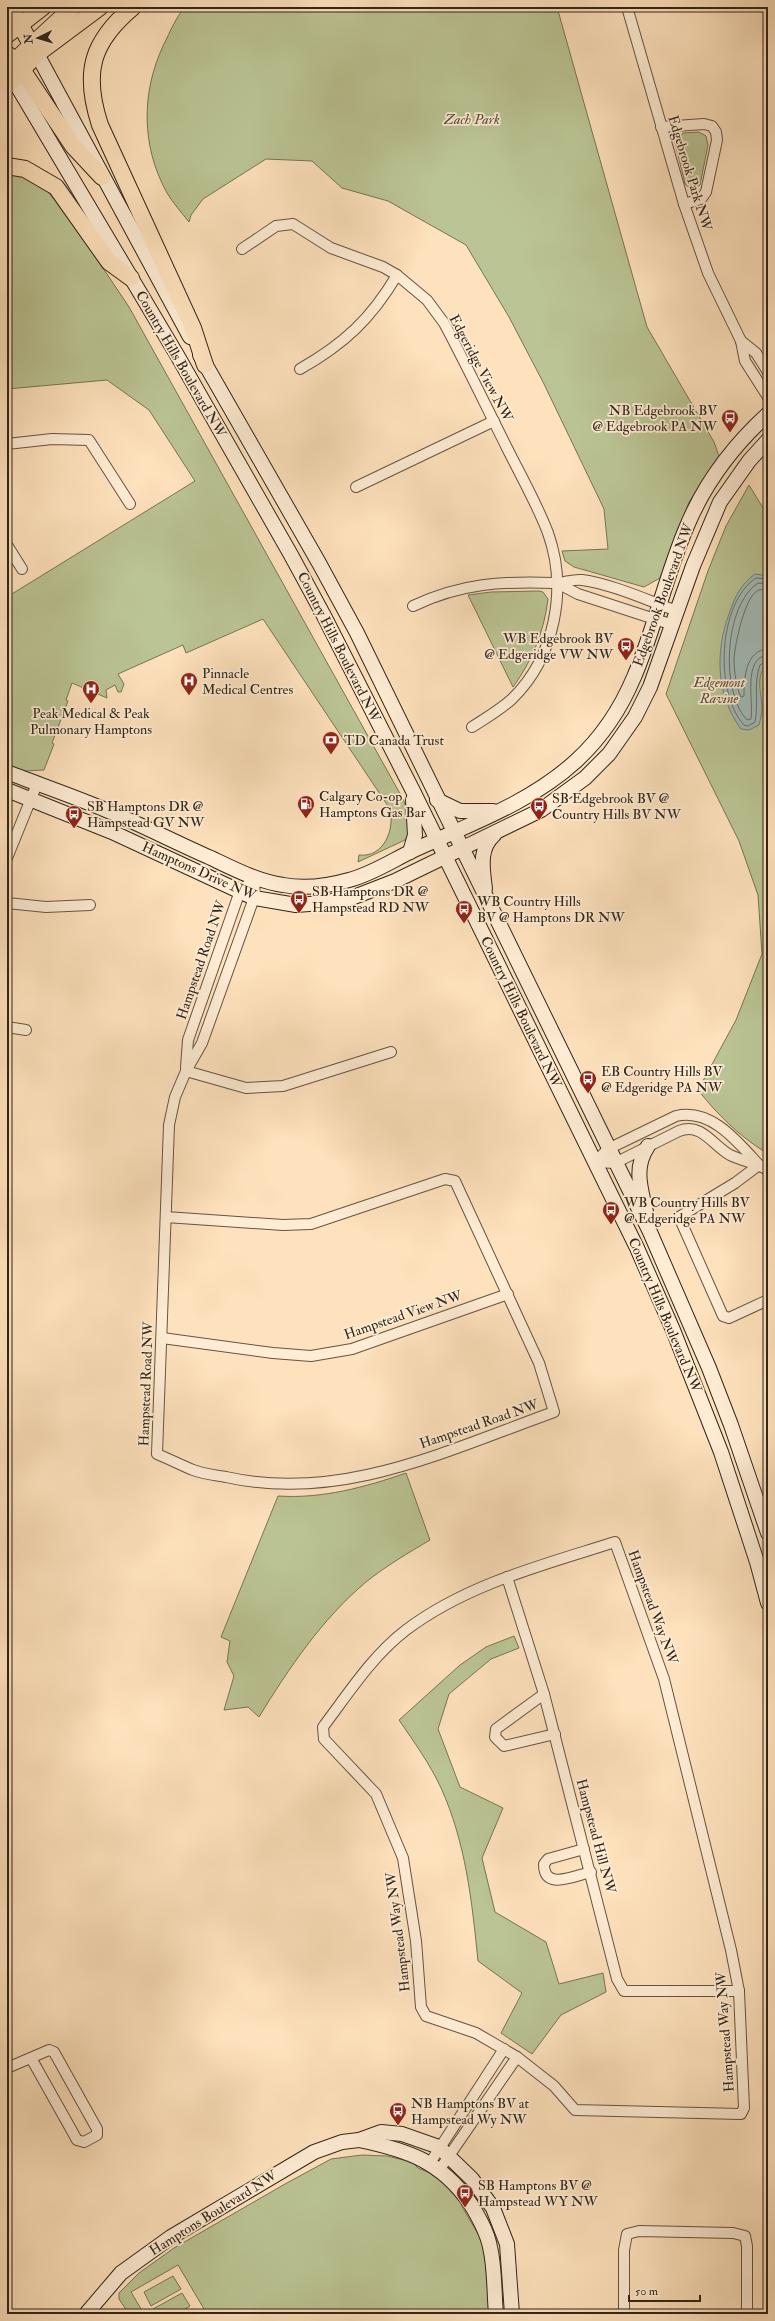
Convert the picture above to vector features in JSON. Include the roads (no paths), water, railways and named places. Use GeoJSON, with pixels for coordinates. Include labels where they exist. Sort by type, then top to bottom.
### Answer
{"type":"FeatureCollection","features":[{"type":"Feature","properties":{"kind":"main road","name":"Country Hills Boulevard NW"},"geometry":{"type":"LineString","coordinates":[[10,7],[15,52],[131,278],[316,601],[412,791],[637,1248],[708,1417],[735,1491],[768,1603]]}},
{"type":"Feature","properties":{"kind":"main road"},"geometry":{"type":"LineString","coordinates":[[15,52],[43,7]]}},
{"type":"Feature","properties":{"kind":"main road"},"geometry":{"type":"LineString","coordinates":[[15,52],[73,7]]}},
{"type":"Feature","properties":{"kind":"main road"},"geometry":{"type":"LineString","coordinates":[[15,52],[100,7]]}},
{"type":"Feature","properties":{"kind":"main road"},"geometry":{"type":"LineString","coordinates":[[133,7],[112,24],[97,52],[92,70],[92,96],[100,124],[193,328],[205,365]]}},
{"type":"Feature","properties":{"kind":"main road","name":"Country Hills Boulevard NW"},"geometry":{"type":"LineString","coordinates":[[15,52],[102,177],[205,365],[353,626],[453,833],[650,1232],[732,1425],[768,1533]]}},
{"type":"Feature","properties":{"kind":"main road"},"geometry":{"type":"LineString","coordinates":[[15,52],[74,146],[102,177]]}},
{"type":"Feature","properties":{"kind":"main road"},"geometry":{"type":"LineString","coordinates":[[7,166],[25,170],[56,188],[109,262],[131,278]]}},
{"type":"Feature","properties":{"kind":"main road","name":"Edgebrook Boulevard NW"},"geometry":{"type":"LineString","coordinates":[[453,833],[498,811],[552,780],[577,760],[615,714],[630,686],[660,605],[687,525],[704,493],[731,454],[749,432],[768,414]]}},
{"type":"Feature","properties":{"kind":"main road","name":"Edgebrook Boulevard NW"},"geometry":{"type":"LineString","coordinates":[[462,850],[541,810],[559,799],[585,778],[609,754],[643,702],[673,625],[707,530],[720,502],[749,462],[768,440]]}},
{"type":"Feature","properties":{"kind":"main road","name":"Hamptons Drive NW"},"geometry":{"type":"LineString","coordinates":[[7,772],[119,816],[255,879],[297,887],[321,886],[351,880],[453,833]]}},
{"type":"Feature","properties":{"kind":"main road","name":"Hamptons Drive NW"},"geometry":{"type":"LineString","coordinates":[[7,790],[112,832],[254,898],[296,905],[322,903],[354,897],[395,882],[462,850]]}},
{"type":"Feature","properties":{"kind":"main road"},"geometry":{"type":"LineString","coordinates":[[410,852],[415,835],[412,791]]}},
{"type":"Feature","properties":{"kind":"main road"},"geometry":{"type":"LineString","coordinates":[[437,800],[460,811],[498,811]]}},
{"type":"Feature","properties":{"kind":"main road"},"geometry":{"type":"LineString","coordinates":[[487,902],[482,869],[483,854],[490,838],[497,832]]}},
{"type":"Feature","properties":{"kind":"main road"},"geometry":{"type":"LineString","coordinates":[[648,1146],[640,1160],[638,1168],[650,1232]]}},
{"type":"Feature","properties":{"kind":"main road","name":"Hamptons Boulevard NW"},"geometry":{"type":"LineString","coordinates":[[86,2314],[121,2272],[171,2237],[314,2152],[342,2142],[359,2140],[381,2132],[390,2132],[402,2134],[444,2151],[472,2179],[493,2208],[507,2244],[512,2314]]}},
{"type":"Feature","properties":{"kind":"main road","name":"Hamptons Boulevard NW"},"geometry":{"type":"LineString","coordinates":[[359,2140],[390,2147],[435,2166],[460,2188],[478,2216],[491,2247],[496,2314]]}},
{"type":"Feature","properties":{"kind":"street","name":"Edgebrook Park NW"},"geometry":{"type":"LineString","coordinates":[[626,7],[684,204],[708,272],[741,341],[745,361],[768,397]]}},
{"type":"Feature","properties":{"kind":"street"},"geometry":{"type":"LineString","coordinates":[[661,127],[704,124],[712,126],[716,132],[717,140],[706,192],[701,199],[684,204]]}},
{"type":"Feature","properties":{"kind":"street","name":"Edgeridge View NW"},"geometry":{"type":"LineString","coordinates":[[242,249],[276,226],[289,223],[331,248],[382,267],[397,275],[427,300],[444,323],[548,532],[555,561],[557,583],[552,630],[533,673],[512,699],[472,727]]}},
{"type":"Feature","properties":{"kind":"street"},"geometry":{"type":"LineString","coordinates":[[300,369],[332,350],[356,330],[383,299],[397,275]]}},
{"type":"Feature","properties":{"kind":"street","name":"Edgebrook Park NW"},"geometry":{"type":"LineString","coordinates":[[741,341],[756,353],[768,372]]}},
{"type":"Feature","properties":{"kind":"street"},"geometry":{"type":"LineString","coordinates":[[356,487],[494,421]]}},
{"type":"Feature","properties":{"kind":"street"},"geometry":{"type":"LineString","coordinates":[[7,444],[52,439],[88,440],[130,504]]}},
{"type":"Feature","properties":{"kind":"street"},"geometry":{"type":"LineString","coordinates":[[7,545],[22,569]]}},
{"type":"Feature","properties":{"kind":"street"},"geometry":{"type":"LineString","coordinates":[[413,606],[443,593],[478,585],[522,581],[557,583],[581,580],[677,611]]}},
{"type":"Feature","properties":{"kind":"street"},"geometry":{"type":"LineString","coordinates":[[557,583],[578,594],[673,625]]}},
{"type":"Feature","properties":{"kind":"street"},"geometry":{"type":"LineString","coordinates":[[7,858],[37,784]]}},
{"type":"Feature","properties":{"kind":"street","name":"Hampstead Road NW"},"geometry":{"type":"LineString","coordinates":[[186,1070],[188,1040],[240,891],[255,879]]}},
{"type":"Feature","properties":{"kind":"street","name":"Hampstead Road NW"},"geometry":{"type":"LineString","coordinates":[[166,1217],[283,1225],[311,1224],[445,1179],[455,1180],[539,1363],[554,1412],[405,1465],[353,1479],[314,1484],[273,1484],[237,1480],[194,1470],[157,1454],[169,1125],[175,1097],[186,1070],[202,1043],[254,898],[255,879]]}},
{"type":"Feature","properties":{"kind":"street"},"geometry":{"type":"LineString","coordinates":[[7,904],[46,907],[90,905]]}},
{"type":"Feature","properties":{"kind":"street"},"geometry":{"type":"LineString","coordinates":[[7,1027],[26,1030]]}},
{"type":"Feature","properties":{"kind":"street"},"geometry":{"type":"LineString","coordinates":[[186,1070],[246,1088],[282,1086],[391,1052]]}},
{"type":"Feature","properties":{"kind":"street"},"geometry":{"type":"LineString","coordinates":[[595,1162],[608,1149],[676,1116],[693,1114],[707,1118],[738,1143],[759,1165]]}},
{"type":"Feature","properties":{"kind":"street"},"geometry":{"type":"LineString","coordinates":[[595,1162],[615,1163],[680,1131],[693,1129],[701,1132],[730,1154],[768,1170]]}},
{"type":"Feature","properties":{"kind":"street"},"geometry":{"type":"LineString","coordinates":[[759,1165],[735,1183],[679,1217],[723,1316],[729,1318],[768,1300]]}},
{"type":"Feature","properties":{"kind":"street","name":"Hampstead View NW"},"geometry":{"type":"LineString","coordinates":[[162,1338],[273,1354],[312,1356],[352,1349],[508,1294]]}},
{"type":"Feature","properties":{"kind":"street","name":"Hampstead Way NW"},"geometry":{"type":"LineString","coordinates":[[615,1542],[664,1679],[731,1950],[739,1991],[744,2108],[741,2114],[575,2110],[554,2086],[517,2057],[476,2033],[426,2016],[421,2007],[416,1940],[403,1858],[376,1794],[324,1739],[323,1727],[363,1672],[405,1631],[455,1599],[507,1577],[615,1542]]}},
{"type":"Feature","properties":{"kind":"street","name":"Hampstead Hill NW"},"geometry":{"type":"LineString","coordinates":[[507,1577],[544,1694],[591,1872],[617,1979],[624,1992],[739,1991]]}},
{"type":"Feature","properties":{"kind":"street"},"geometry":{"type":"LineString","coordinates":[[544,1694],[496,1729],[495,1737],[504,1746],[555,1734]]}},
{"type":"Feature","properties":{"kind":"street"},"geometry":{"type":"LineString","coordinates":[[584,1848],[548,1858],[544,1864],[544,1873],[548,1879],[555,1881],[591,1872]]}},
{"type":"Feature","properties":{"kind":"street"},"geometry":{"type":"LineString","coordinates":[[435,2166],[504,2049]]}},
{"type":"Feature","properties":{"kind":"street"},"geometry":{"type":"LineString","coordinates":[[7,2068],[49,2050],[54,2052],[97,2129],[97,2135],[84,2142],[77,2140],[31,2058]]}},
{"type":"Feature","properties":{"kind":"street"},"geometry":{"type":"LineString","coordinates":[[444,2151],[517,2057]]}},
{"type":"Feature","properties":{"kind":"street"},"geometry":{"type":"LineString","coordinates":[[624,2314],[624,2250],[627,2234],[639,2230],[733,2233],[745,2236],[747,2246],[747,2314]]}},
{"type":"Feature","properties":{"kind":"water"},"geometry":{"type":"Polygon","coordinates":[[[755,574],[768,576],[768,663],[761,673],[760,679],[762,709],[759,725],[749,730],[741,729],[727,702],[720,673],[720,658],[724,628],[733,602],[745,582],[755,574]]]}},
{"type":"Feature","properties":{"kind":"place","name":"NB Edgebrook BV @ Edgebrook PA NW"},"geometry":{"type":"Point","coordinates":[730,433]}},
{"type":"Feature","properties":{"kind":"place","name":"WB Edgebrook BV @ Edgeridge VW NW"},"geometry":{"type":"Point","coordinates":[626,661]}},
{"type":"Feature","properties":{"kind":"place","name":"Pinnacle Medical Centres"},"geometry":{"type":"Point","coordinates":[189,696]}},
{"type":"Feature","properties":{"kind":"place","name":"Peak Medical & Peak Pulmonary Hamptons"},"geometry":{"type":"Point","coordinates":[91,704]}},
{"type":"Feature","properties":{"kind":"place","name":"TD Canada Trust"},"geometry":{"type":"Point","coordinates":[331,755]}},
{"type":"Feature","properties":{"kind":"place","name":"Calgary Co-op Hamptons Gas Bar"},"geometry":{"type":"Point","coordinates":[306,819]}},
{"type":"Feature","properties":{"kind":"place","name":"SB Edgebrook BV @ Country Hills BV NW"},"geometry":{"type":"Point","coordinates":[539,821]}},
{"type":"Feature","properties":{"kind":"place","name":"SB Hamptons DR @ Hampstead GV NW"},"geometry":{"type":"Point","coordinates":[74,829]}},
{"type":"Feature","properties":{"kind":"place","name":"SB Hamptons DR @ Hampstead RD NW"},"geometry":{"type":"Point","coordinates":[299,914]}},
{"type":"Feature","properties":{"kind":"place","name":"WB Country Hills BV @ Hamptons DR NW"},"geometry":{"type":"Point","coordinates":[464,924]}},
{"type":"Feature","properties":{"kind":"place","name":"EB Country Hills BV @ Edgeridge PA NW"},"geometry":{"type":"Point","coordinates":[588,1094]}},
{"type":"Feature","properties":{"kind":"place","name":"WB Country Hills BV @ Edgeridge PA NW"},"geometry":{"type":"Point","coordinates":[611,1225]}},
{"type":"Feature","properties":{"kind":"place","name":"NB Hamptons BV at Hampstead Wy NW"},"geometry":{"type":"Point","coordinates":[398,2126]}},
{"type":"Feature","properties":{"kind":"place","name":"SB Hamptons BV @ Hampstead WY NW"},"geometry":{"type":"Point","coordinates":[465,2208]}},
{"type":"Feature","properties":{"kind":"park label","name":"Zach Park"},"geometry":{"type":"Point","coordinates":[472,119]}},
{"type":"Feature","properties":{"kind":"park label","name":"Edgemont Ravine"},"geometry":{"type":"Point","coordinates":[719,690]}}]}
